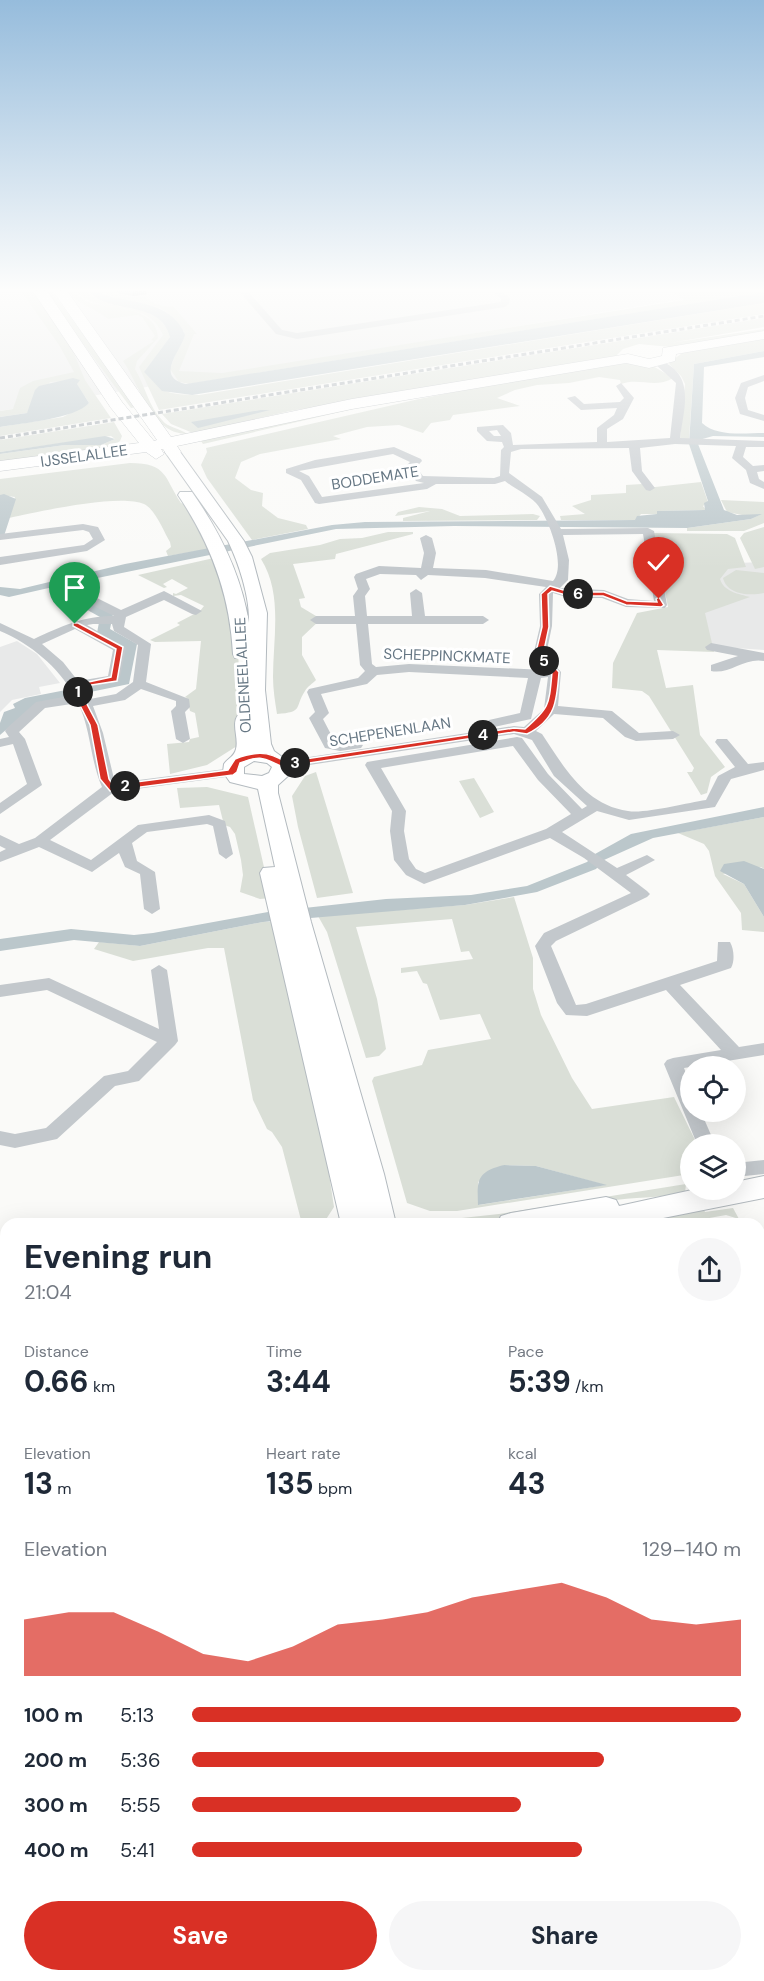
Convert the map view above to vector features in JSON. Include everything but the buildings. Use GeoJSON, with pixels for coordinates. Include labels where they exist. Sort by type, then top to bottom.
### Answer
{"type":"FeatureCollection","features":[{"type":"Feature","properties":{"kind":"main road","name":"OLDENEELALLEE"},"geometry":{"type":"LineString","coordinates":[[102,383],[191,502],[215,544],[233,584],[242,636],[247,746],[238,765]]}},
{"type":"Feature","properties":{"kind":"main road","name":"OLDENEELALLEE"},"geometry":{"type":"LineString","coordinates":[[126,383],[240,549],[258,613],[255,690],[261,744],[274,760]]}},
{"type":"Feature","properties":{"kind":"main road"},"geometry":{"type":"LineString","coordinates":[[152,451],[352,404],[475,383]]}},
{"type":"Feature","properties":{"kind":"main road","name":"IJSSELALLEE"},"geometry":{"type":"LineString","coordinates":[[0,466],[152,451]]}},
{"type":"Feature","properties":{"kind":"main road","name":"IJSSELALLEE"},"geometry":{"type":"LineString","coordinates":[[0,475],[152,451]]}},
{"type":"Feature","properties":{"kind":"main road"},"geometry":{"type":"LineString","coordinates":[[274,760],[279,776],[260,782],[237,778],[238,765],[274,760]]}},
{"type":"Feature","properties":{"kind":"main road"},"geometry":{"type":"LineString","coordinates":[[260,782],[292,923],[380,1218]]}},
{"type":"Feature","properties":{"kind":"main road"},"geometry":{"type":"LineString","coordinates":[[292,923],[354,1218]]}},
{"type":"Feature","properties":{"kind":"main road"},"geometry":{"type":"LineString","coordinates":[[612,1218],[671,1204],[764,1187]]}},
{"type":"Feature","properties":{"kind":"main road"},"geometry":{"type":"LineString","coordinates":[[547,1218],[600,1209],[671,1204]]}},
{"type":"Feature","properties":{"kind":"street"},"geometry":{"type":"LineString","coordinates":[[680,441],[681,383]]}},
{"type":"Feature","properties":{"kind":"street"},"geometry":{"type":"LineString","coordinates":[[750,383],[744,386],[740,398],[744,412],[764,418]]}},
{"type":"Feature","properties":{"kind":"street"},"geometry":{"type":"LineString","coordinates":[[602,428],[619,417],[623,405],[629,398],[621,386]]}},
{"type":"Feature","properties":{"kind":"street"},"geometry":{"type":"LineString","coordinates":[[572,398],[581,407],[623,405]]}},
{"type":"Feature","properties":{"kind":"street"},"geometry":{"type":"LineString","coordinates":[[596,408],[602,419],[602,443]]}},
{"type":"Feature","properties":{"kind":"street"},"geometry":{"type":"LineString","coordinates":[[764,444],[680,441],[634,445],[508,444],[504,473],[538,499],[553,526],[563,573],[562,580],[545,594],[546,627],[539,656],[555,672],[551,710],[527,732],[537,737],[559,773],[595,806],[630,816],[710,804],[720,795],[722,780],[728,774],[764,766]]}},
{"type":"Feature","properties":{"kind":"street"},"geometry":{"type":"LineString","coordinates":[[740,443],[742,449],[736,458],[751,469],[754,481],[764,486]]}},
{"type":"Feature","properties":{"kind":"street"},"geometry":{"type":"LineString","coordinates":[[634,445],[637,471],[651,488]]}},
{"type":"Feature","properties":{"kind":"street","name":"BODDEMATE"},"geometry":{"type":"LineString","coordinates":[[434,481],[427,486],[347,499],[319,501],[305,478],[290,471],[308,463],[376,456],[394,450],[417,461],[410,467],[420,479],[495,481],[507,477]]}},
{"type":"Feature","properties":{"kind":"street"},"geometry":{"type":"LineString","coordinates":[[751,469],[764,468]]}},
{"type":"Feature","properties":{"kind":"street","name":"SCHEPPINCKMATE"},"geometry":{"type":"LineString","coordinates":[[373,671],[366,665],[359,596],[364,589],[360,577],[379,570],[423,574],[486,574],[499,580],[536,580],[569,594],[604,594],[626,603],[661,605],[648,531],[553,526]]}},
{"type":"Feature","properties":{"kind":"street"},"geometry":{"type":"LineString","coordinates":[[0,561],[87,548],[99,540],[94,529],[83,527],[1,537]]}},
{"type":"Feature","properties":{"kind":"street"},"geometry":{"type":"LineString","coordinates":[[423,574],[432,551],[426,538]]}},
{"type":"Feature","properties":{"kind":"street"},"geometry":{"type":"LineString","coordinates":[[77,587],[80,594],[118,618]]}},
{"type":"Feature","properties":{"kind":"street","name":"SCHEPPINCKMATE"},"geometry":{"type":"LineString","coordinates":[[416,593],[419,620]]}},
{"type":"Feature","properties":{"kind":"street"},"geometry":{"type":"LineString","coordinates":[[35,643],[78,620],[118,618],[164,595],[196,611]]}},
{"type":"Feature","properties":{"kind":"street"},"geometry":{"type":"LineString","coordinates":[[79,694],[120,697],[139,684],[145,644],[118,627],[118,618]]}},
{"type":"Feature","properties":{"kind":"street"},"geometry":{"type":"LineString","coordinates":[[0,810],[35,785],[18,739],[12,731],[41,705],[79,694],[114,679],[120,648],[78,620]]}},
{"type":"Feature","properties":{"kind":"street"},"geometry":{"type":"LineString","coordinates":[[316,620],[363,620]]}},
{"type":"Feature","properties":{"kind":"street","name":"SCHEPPINCKMATE"},"geometry":{"type":"LineString","coordinates":[[363,620],[483,620]]}},
{"type":"Feature","properties":{"kind":"street"},"geometry":{"type":"LineString","coordinates":[[0,627],[35,643],[47,653],[79,694],[94,725],[105,779],[110,788]]}},
{"type":"Feature","properties":{"kind":"street"},"geometry":{"type":"LineString","coordinates":[[711,647],[764,657]]}},
{"type":"Feature","properties":{"kind":"street"},"geometry":{"type":"LineString","coordinates":[[750,656],[764,665]]}},
{"type":"Feature","properties":{"kind":"street"},"geometry":{"type":"LineString","coordinates":[[716,668],[750,656]]}},
{"type":"Feature","properties":{"kind":"street","name":"SCHEPPINCKMATE"},"geometry":{"type":"LineString","coordinates":[[330,745],[316,718],[322,713],[314,692],[362,681],[373,671],[409,668],[536,675],[555,672]]}},
{"type":"Feature","properties":{"kind":"street","name":"SCHEPENENLAAN"},"geometry":{"type":"LineString","coordinates":[[330,745],[340,747],[505,722],[526,716],[536,675]]}},
{"type":"Feature","properties":{"kind":"street"},"geometry":{"type":"LineString","coordinates":[[139,684],[182,699],[183,707],[178,711],[183,739]]}},
{"type":"Feature","properties":{"kind":"street"},"geometry":{"type":"LineString","coordinates":[[551,710],[607,714],[628,735],[639,740],[674,735]]}},
{"type":"Feature","properties":{"kind":"street","name":"SCHEPENENLAAN"},"geometry":{"type":"LineString","coordinates":[[274,760],[514,730],[527,732]]}},
{"type":"Feature","properties":{"kind":"street"},"geometry":{"type":"LineString","coordinates":[[0,743],[18,739]]}},
{"type":"Feature","properties":{"kind":"street"},"geometry":{"type":"LineString","coordinates":[[581,816],[543,777],[538,766],[517,741],[372,765],[393,796],[399,811],[397,831],[402,860],[411,872],[424,879],[551,832],[581,816],[595,806]]}},
{"type":"Feature","properties":{"kind":"street"},"geometry":{"type":"LineString","coordinates":[[722,742],[745,770]]}},
{"type":"Feature","properties":{"kind":"street"},"geometry":{"type":"LineString","coordinates":[[0,857],[40,841],[110,788],[238,765]]}},
{"type":"Feature","properties":{"kind":"street"},"geometry":{"type":"LineString","coordinates":[[40,841],[92,867],[143,828],[209,819],[220,824],[226,854]]}},
{"type":"Feature","properties":{"kind":"street"},"geometry":{"type":"LineString","coordinates":[[551,832],[589,855],[642,894],[550,937],[543,946],[565,1003],[572,1011],[587,1010],[725,964],[723,946]]}},
{"type":"Feature","properties":{"kind":"street"},"geometry":{"type":"LineString","coordinates":[[0,840],[20,850]]}},
{"type":"Feature","properties":{"kind":"street"},"geometry":{"type":"LineString","coordinates":[[124,842],[130,864],[147,872],[152,909]]}},
{"type":"Feature","properties":{"kind":"street"},"geometry":{"type":"LineString","coordinates":[[611,870],[647,860]]}},
{"type":"Feature","properties":{"kind":"street"},"geometry":{"type":"LineString","coordinates":[[159,970],[169,1041]]}},
{"type":"Feature","properties":{"kind":"street"},"geometry":{"type":"LineString","coordinates":[[668,982],[735,1054]]}},
{"type":"Feature","properties":{"kind":"street"},"geometry":{"type":"LineString","coordinates":[[0,991],[49,984],[169,1041]]}},
{"type":"Feature","properties":{"kind":"street"},"geometry":{"type":"LineString","coordinates":[[0,1138],[15,1141],[51,1134],[110,1080],[133,1077],[169,1041]]}},
{"type":"Feature","properties":{"kind":"street"},"geometry":{"type":"LineString","coordinates":[[723,1056],[764,1049]]}},
{"type":"Feature","properties":{"kind":"street"},"geometry":{"type":"LineString","coordinates":[[680,1063],[673,1064],[680,1081]]}},
{"type":"Feature","properties":{"kind":"street"},"geometry":{"type":"LineString","coordinates":[[746,1169],[764,1167]]}},
{"type":"Feature","properties":{"kind":"shaded area"},"geometry":{"type":"Polygon","coordinates":[[[0,383],[168,383],[0,411],[0,383]]]}},
{"type":"Feature","properties":{"kind":"shaded area"},"geometry":{"type":"Polygon","coordinates":[[[28,383],[49,383],[27,413],[0,417],[0,411],[13,409],[20,388],[28,383]]]}},
{"type":"Feature","properties":{"kind":"shaded area"},"geometry":{"type":"Polygon","coordinates":[[[50,383],[77,383],[89,403],[60,417],[0,427],[0,417],[27,413],[35,390],[39,386],[50,383]]]}},
{"type":"Feature","properties":{"kind":"shaded area"},"geometry":{"type":"Polygon","coordinates":[[[87,383],[111,418],[0,436],[0,427],[63,417],[89,403],[77,384],[87,383]]]}},
{"type":"Feature","properties":{"kind":"shaded area"},"geometry":{"type":"Polygon","coordinates":[[[113,383],[120,383],[137,407],[131,408],[113,383]]]}},
{"type":"Feature","properties":{"kind":"shaded area"},"geometry":{"type":"Polygon","coordinates":[[[135,383],[143,383],[150,403],[167,425],[187,434],[174,432],[164,426],[148,407],[135,383]]]}},
{"type":"Feature","properties":{"kind":"shaded area"},"geometry":{"type":"Polygon","coordinates":[[[147,383],[155,383],[168,392],[199,395],[270,383],[326,383],[159,410],[147,383]]]}},
{"type":"Feature","properties":{"kind":"shaded area"},"geometry":{"type":"Polygon","coordinates":[[[155,383],[264,383],[192,395],[162,391],[155,383]]]}},
{"type":"Feature","properties":{"kind":"shaded area"},"geometry":{"type":"Polygon","coordinates":[[[354,383],[456,383],[290,411],[193,433],[171,424],[162,414],[354,383]]]}},
{"type":"Feature","properties":{"kind":"shaded area"},"geometry":{"type":"Polygon","coordinates":[[[497,383],[562,383],[537,385],[515,390],[497,398],[520,406],[453,415],[450,420],[431,423],[423,433],[399,425],[367,427],[333,436],[341,439],[260,454],[241,462],[235,478],[251,490],[263,493],[262,506],[278,518],[306,525],[308,529],[252,540],[207,478],[201,465],[207,452],[206,448],[497,383]]]}},
{"type":"Feature","properties":{"kind":"shaded area"},"geometry":{"type":"Polygon","coordinates":[[[693,383],[689,439],[680,439],[685,384],[693,383]]]}},
{"type":"Feature","properties":{"kind":"shaded area"},"geometry":{"type":"Polygon","coordinates":[[[693,383],[703,383],[702,423],[723,432],[764,433],[764,437],[713,436],[699,440],[698,444],[724,510],[737,515],[762,514],[751,519],[687,528],[454,526],[336,529],[73,583],[70,586],[75,593],[113,614],[110,629],[137,644],[129,684],[37,703],[0,735],[0,723],[4,712],[15,708],[13,704],[25,698],[117,680],[123,648],[97,633],[100,617],[64,597],[59,588],[53,587],[9,597],[0,595],[0,587],[20,589],[125,564],[332,525],[365,522],[635,520],[637,516],[657,514],[657,511],[705,510],[704,503],[708,501],[689,444],[693,383]]]}},
{"type":"Feature","properties":{"kind":"shaded area"},"geometry":{"type":"Polygon","coordinates":[[[366,406],[203,444],[201,441],[310,416],[366,406]]]}},
{"type":"Feature","properties":{"kind":"shaded area"},"geometry":{"type":"Polygon","coordinates":[[[270,410],[198,428],[191,422],[270,410]]]}},
{"type":"Feature","properties":{"kind":"shaded area"},"geometry":{"type":"Polygon","coordinates":[[[114,422],[122,436],[120,441],[111,448],[0,464],[0,454],[65,445],[101,445],[115,439],[111,436],[0,452],[0,440],[114,422]]]}},
{"type":"Feature","properties":{"kind":"shaded area"},"geometry":{"type":"Polygon","coordinates":[[[105,436],[115,439],[101,445],[65,445],[0,454],[0,452],[105,436]]]}},
{"type":"Feature","properties":{"kind":"shaded area"},"geometry":{"type":"Polygon","coordinates":[[[130,463],[152,466],[163,474],[181,503],[187,505],[210,549],[168,556],[166,551],[171,547],[170,542],[155,516],[144,504],[132,501],[98,502],[9,518],[15,497],[0,495],[0,479],[130,463]]]}},
{"type":"Feature","properties":{"kind":"shaded area"},"geometry":{"type":"Polygon","coordinates":[[[701,482],[708,502],[703,506],[706,510],[657,511],[657,514],[641,514],[636,520],[561,520],[560,516],[585,514],[572,506],[591,500],[591,495],[626,493],[626,485],[642,484],[646,488],[701,482]]]}},
{"type":"Feature","properties":{"kind":"shaded area"},"geometry":{"type":"Polygon","coordinates":[[[4,494],[16,499],[4,536],[0,538],[0,495],[4,494]]]}},
{"type":"Feature","properties":{"kind":"shaded area"},"geometry":{"type":"Polygon","coordinates":[[[721,500],[764,502],[764,523],[744,531],[687,531],[687,528],[751,519],[759,515],[747,516],[727,512],[721,500]]]}},
{"type":"Feature","properties":{"kind":"shaded area"},"geometry":{"type":"Polygon","coordinates":[[[419,507],[442,509],[460,516],[533,514],[540,516],[537,520],[403,521],[403,518],[430,511],[395,516],[398,512],[419,507]]]}},
{"type":"Feature","properties":{"kind":"shaded area"},"geometry":{"type":"Polygon","coordinates":[[[764,527],[764,567],[755,569],[740,538],[744,533],[764,527]]]}},
{"type":"Feature","properties":{"kind":"shaded area"},"geometry":{"type":"Polygon","coordinates":[[[388,532],[413,532],[413,534],[336,554],[335,559],[293,564],[305,598],[299,599],[301,607],[321,619],[302,637],[302,655],[316,680],[306,690],[295,710],[277,714],[273,682],[274,601],[268,573],[261,559],[270,553],[388,532]]]}},
{"type":"Feature","properties":{"kind":"shaded area"},"geometry":{"type":"Polygon","coordinates":[[[653,533],[727,534],[735,538],[746,567],[728,569],[720,579],[728,590],[750,597],[705,613],[714,652],[657,650],[666,688],[693,685],[700,735],[725,767],[711,777],[707,793],[701,795],[687,772],[692,772],[694,768],[649,696],[642,691],[612,688],[613,663],[637,613],[668,607],[653,533]]]}},
{"type":"Feature","properties":{"kind":"shaded area"},"geometry":{"type":"Polygon","coordinates":[[[214,558],[238,636],[240,731],[237,746],[207,765],[170,774],[167,744],[189,742],[190,739],[199,737],[195,713],[190,711],[185,697],[196,689],[201,641],[155,642],[150,640],[180,625],[177,623],[200,611],[204,606],[181,595],[173,596],[173,593],[176,594],[188,588],[172,579],[163,584],[167,587],[164,588],[138,575],[214,558]]]}},
{"type":"Feature","properties":{"kind":"shaded area"},"geometry":{"type":"Polygon","coordinates":[[[764,562],[764,650],[707,646],[698,612],[715,577],[736,563],[764,562]]]}},
{"type":"Feature","properties":{"kind":"shaded area"},"geometry":{"type":"Polygon","coordinates":[[[736,570],[764,573],[764,593],[746,594],[729,588],[723,578],[736,570]]]}},
{"type":"Feature","properties":{"kind":"shaded area"},"geometry":{"type":"Polygon","coordinates":[[[17,641],[37,654],[60,683],[39,687],[41,694],[12,700],[0,712],[0,647],[17,641]]]}},
{"type":"Feature","properties":{"kind":"shaded area"},"geometry":{"type":"Polygon","coordinates":[[[316,772],[353,893],[317,898],[292,796],[305,776],[316,772]]]}},
{"type":"Feature","properties":{"kind":"shaded area"},"geometry":{"type":"Polygon","coordinates":[[[474,778],[494,812],[480,818],[459,781],[474,778]]]}},
{"type":"Feature","properties":{"kind":"shaded area"},"geometry":{"type":"Polygon","coordinates":[[[207,787],[248,797],[271,898],[260,899],[240,892],[243,875],[235,834],[230,827],[224,825],[219,805],[180,808],[177,788],[207,787]]]}},
{"type":"Feature","properties":{"kind":"shaded area"},"geometry":{"type":"Polygon","coordinates":[[[764,807],[764,817],[653,838],[604,860],[596,869],[537,892],[465,905],[263,922],[140,946],[74,940],[0,951],[0,939],[71,929],[134,935],[268,912],[386,899],[471,895],[527,886],[587,862],[595,854],[631,834],[764,807]]]}},
{"type":"Feature","properties":{"kind":"shaded area"},"geometry":{"type":"Polygon","coordinates":[[[764,817],[764,869],[761,867],[723,874],[744,884],[764,917],[764,932],[742,930],[741,913],[715,876],[709,851],[704,844],[678,833],[764,817]]]}},
{"type":"Feature","properties":{"kind":"shaded area"},"geometry":{"type":"Polygon","coordinates":[[[744,861],[764,869],[764,917],[744,884],[720,871],[724,864],[744,861]]]}},
{"type":"Feature","properties":{"kind":"shaded area"},"geometry":{"type":"Polygon","coordinates":[[[514,897],[533,958],[533,989],[541,1015],[572,1078],[592,1109],[674,1097],[680,1109],[680,1122],[686,1122],[692,1134],[680,1134],[680,1176],[457,1211],[430,1211],[407,1203],[372,1081],[374,1077],[422,1065],[428,1050],[491,1039],[480,1014],[440,1020],[427,984],[423,983],[417,971],[401,973],[401,968],[473,959],[469,951],[461,952],[452,919],[356,927],[377,999],[386,1049],[379,1056],[366,1058],[327,932],[318,916],[465,905],[514,897]],[[504,1165],[478,1182],[479,1205],[605,1185],[536,1166],[504,1165]]]}},
{"type":"Feature","properties":{"kind":"shaded area"},"geometry":{"type":"Polygon","coordinates":[[[263,922],[271,922],[276,926],[326,1154],[334,1207],[327,1218],[300,1218],[282,1147],[272,1132],[267,1129],[253,1100],[224,948],[208,948],[133,961],[94,949],[99,942],[140,946],[263,922]]]}},
{"type":"Feature","properties":{"kind":"shaded area"},"geometry":{"type":"Polygon","coordinates":[[[504,1165],[536,1166],[607,1185],[478,1205],[481,1178],[488,1171],[504,1165]]]}},
{"type":"Feature","properties":{"kind":"shaded area"},"geometry":{"type":"Polygon","coordinates":[[[680,1185],[680,1194],[675,1195],[608,1201],[507,1218],[462,1218],[680,1185]]]}},
{"type":"Feature","properties":{"kind":"shaded area"},"geometry":{"type":"Polygon","coordinates":[[[702,1205],[705,1212],[733,1208],[738,1218],[726,1215],[709,1218],[634,1218],[702,1205]]]}},
{"type":"Feature","properties":{"kind":"railway"},"geometry":{"type":"LineString","coordinates":[[0,438],[342,383]]}},
{"type":"Feature","properties":{"kind":"route"},"geometry":{"type":"LineString","coordinates":[[75,624],[120,648],[114,679],[74,686],[94,725],[105,779],[110,788],[233,772],[232,768],[237,761],[251,755],[272,757],[283,765],[514,730],[527,732],[551,710],[554,694],[555,672],[539,656],[546,627],[545,594],[550,589],[569,594],[604,594],[626,603],[661,605],[659,599]]}}]}
